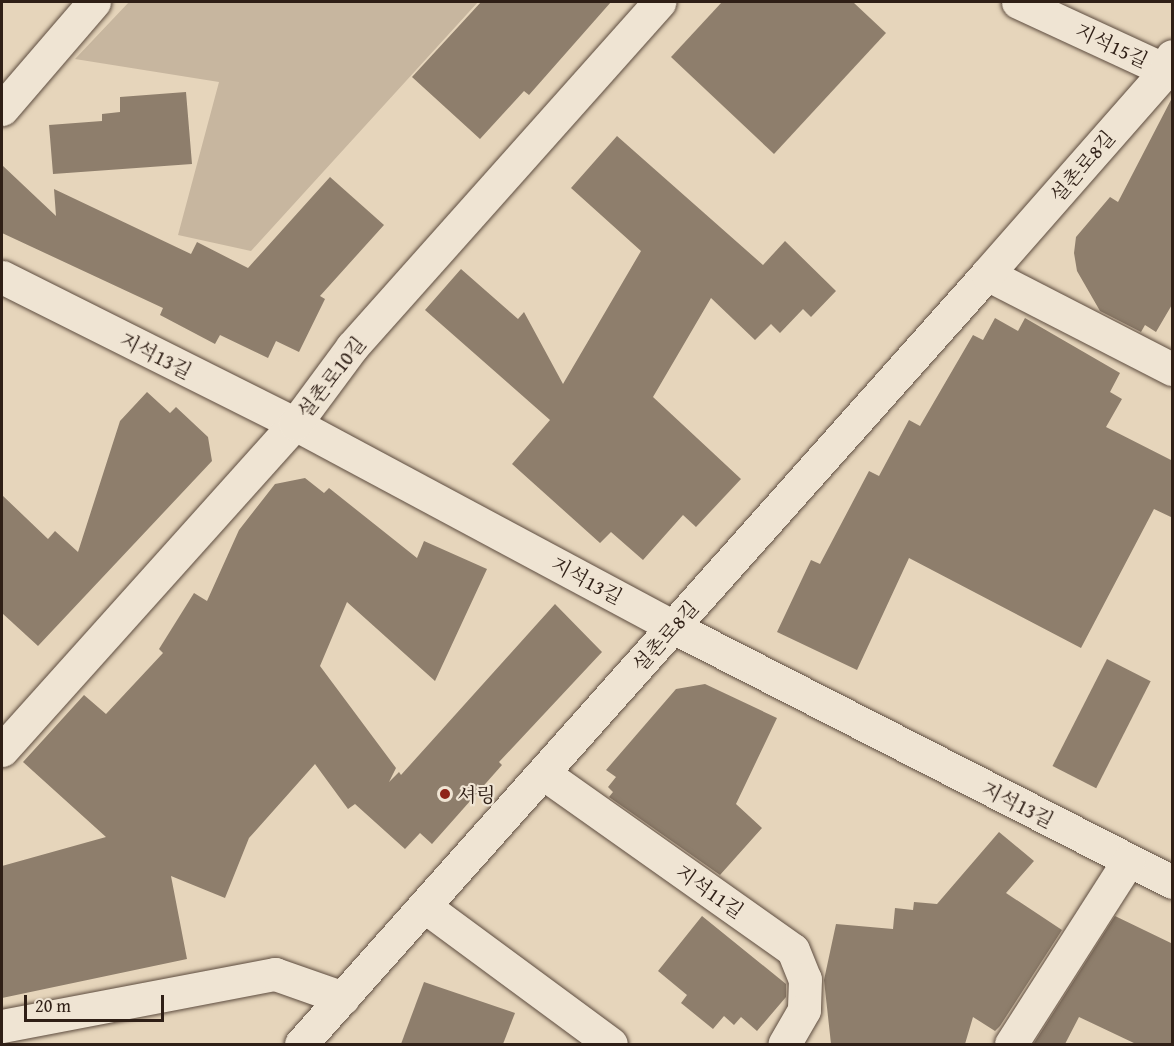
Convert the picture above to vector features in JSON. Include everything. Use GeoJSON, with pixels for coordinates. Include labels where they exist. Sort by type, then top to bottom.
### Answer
{"type":"FeatureCollection","features":[{"type":"Feature","properties":{"kind":"street"},"geometry":{"type":"LineString","coordinates":[[2,109],[94,2]]}},
{"type":"Feature","properties":{"kind":"street","name":"설촌로10길"},"geometry":{"type":"LineString","coordinates":[[2,750],[295,424],[352,347],[659,2]]}},
{"type":"Feature","properties":{"kind":"street","name":"지석15길"},"geometry":{"type":"LineString","coordinates":[[1018,2],[1170,66]]}},
{"type":"Feature","properties":{"kind":"street","name":"설촌로8길"},"geometry":{"type":"LineString","coordinates":[[301,1044],[1170,66]]}},
{"type":"Feature","properties":{"kind":"street"},"geometry":{"type":"LineString","coordinates":[[987,274],[1173,369]]}},
{"type":"Feature","properties":{"kind":"street","name":"지석13길"},"geometry":{"type":"LineString","coordinates":[[2,277],[295,424],[673,627],[1173,882]]}},
{"type":"Feature","properties":{"kind":"street","name":"지석11길"},"geometry":{"type":"LineString","coordinates":[[543,773],[794,950],[805,979],[804,1010],[784,1044]]}},
{"type":"Feature","properties":{"kind":"street"},"geometry":{"type":"LineString","coordinates":[[1011,1044],[1128,861]]}},
{"type":"Feature","properties":{"kind":"street"},"geometry":{"type":"LineString","coordinates":[[424,906],[611,1044]]}},
{"type":"Feature","properties":{"kind":"street"},"geometry":{"type":"LineString","coordinates":[[2,1026],[275,974],[342,998]]}},
{"type":"Feature","properties":{"kind":"shaded area"},"geometry":{"type":"Polygon","coordinates":[[[129,2],[478,2],[251,251],[178,235],[219,82],[75,59],[129,2]]]}},
{"type":"Feature","properties":{"kind":"building"},"geometry":{"type":"Polygon","coordinates":[[[481,2],[611,2],[529,95],[524,91],[480,139],[412,77],[481,2]]]}},
{"type":"Feature","properties":{"kind":"building"},"geometry":{"type":"Polygon","coordinates":[[[722,2],[853,2],[886,33],[774,154],[671,57],[722,2]]]}},
{"type":"Feature","properties":{"kind":"building"},"geometry":{"type":"Polygon","coordinates":[[[186,92],[192,164],[53,174],[49,125],[102,121],[102,114],[120,112],[120,97],[186,92]]]}},
{"type":"Feature","properties":{"kind":"building"},"geometry":{"type":"Polygon","coordinates":[[[1173,96],[1173,303],[1156,332],[1145,325],[1141,332],[1100,311],[1077,271],[1074,253],[1076,237],[1110,197],[1118,202],[1173,96]]]}},
{"type":"Feature","properties":{"kind":"building"},"geometry":{"type":"Polygon","coordinates":[[[617,136],[763,265],[785,241],[836,291],[811,317],[803,309],[780,333],[771,324],[755,340],[711,298],[653,397],[741,479],[696,527],[683,515],[643,560],[611,532],[600,543],[512,464],[550,420],[425,310],[461,269],[518,319],[524,312],[563,384],[641,251],[571,188],[617,136]]]}},
{"type":"Feature","properties":{"kind":"building"},"geometry":{"type":"Polygon","coordinates":[[[2,165],[56,216],[54,189],[191,254],[197,242],[248,268],[330,177],[384,225],[320,296],[325,299],[299,352],[276,341],[268,358],[220,335],[215,344],[160,315],[163,308],[2,233],[2,165]]]}},
{"type":"Feature","properties":{"kind":"building"},"geometry":{"type":"Polygon","coordinates":[[[995,318],[1018,331],[1025,318],[1120,373],[1110,392],[1122,399],[1106,427],[1173,461],[1173,518],[1154,509],[1081,648],[909,558],[857,670],[777,632],[811,560],[820,564],[869,471],[879,476],[909,420],[920,426],[973,335],[983,340],[995,318]]]}},
{"type":"Feature","properties":{"kind":"building"},"geometry":{"type":"Polygon","coordinates":[[[147,392],[170,413],[176,407],[208,437],[212,461],[38,646],[2,613],[2,495],[48,539],[55,531],[78,552],[120,421],[147,392]]]}},
{"type":"Feature","properties":{"kind":"building"},"geometry":{"type":"Polygon","coordinates":[[[305,478],[324,493],[329,488],[417,558],[424,541],[487,569],[435,681],[347,602],[320,666],[396,768],[389,782],[399,772],[401,775],[555,604],[602,652],[499,762],[502,765],[432,844],[420,833],[405,849],[355,804],[348,809],[315,764],[249,838],[225,898],[171,876],[187,959],[2,998],[2,866],[106,837],[23,762],[84,695],[106,714],[163,653],[159,649],[194,593],[207,601],[239,530],[275,484],[305,478]]]}},
{"type":"Feature","properties":{"kind":"building"},"geometry":{"type":"Polygon","coordinates":[[[1107,659],[1151,681],[1096,788],[1053,766],[1107,659]]]}},
{"type":"Feature","properties":{"kind":"building"},"geometry":{"type":"Polygon","coordinates":[[[705,684],[777,718],[736,804],[762,828],[720,875],[609,797],[613,792],[608,787],[616,777],[606,770],[676,689],[705,684]]]}},
{"type":"Feature","properties":{"kind":"building"},"geometry":{"type":"Polygon","coordinates":[[[999,832],[1034,861],[1006,893],[1062,930],[1000,1026],[995,1031],[973,1017],[965,1044],[831,1044],[824,980],[836,924],[893,929],[895,908],[913,910],[914,902],[937,904],[999,832]]]}},
{"type":"Feature","properties":{"kind":"building"},"geometry":{"type":"Polygon","coordinates":[[[702,916],[786,984],[786,997],[757,1031],[741,1017],[734,1025],[724,1016],[713,1029],[681,1003],[687,995],[658,971],[702,916]]]}},
{"type":"Feature","properties":{"kind":"building"},"geometry":{"type":"Polygon","coordinates":[[[1115,916],[1173,944],[1173,1044],[1136,1044],[1079,1017],[1065,1044],[1034,1043],[1115,916]]]}},
{"type":"Feature","properties":{"kind":"building"},"geometry":{"type":"Polygon","coordinates":[[[424,982],[515,1013],[503,1044],[401,1044],[424,982]]]}},
{"type":"Feature","properties":{"kind":"place","name":"셔링"},"geometry":{"type":"Point","coordinates":[445,794]}}]}
